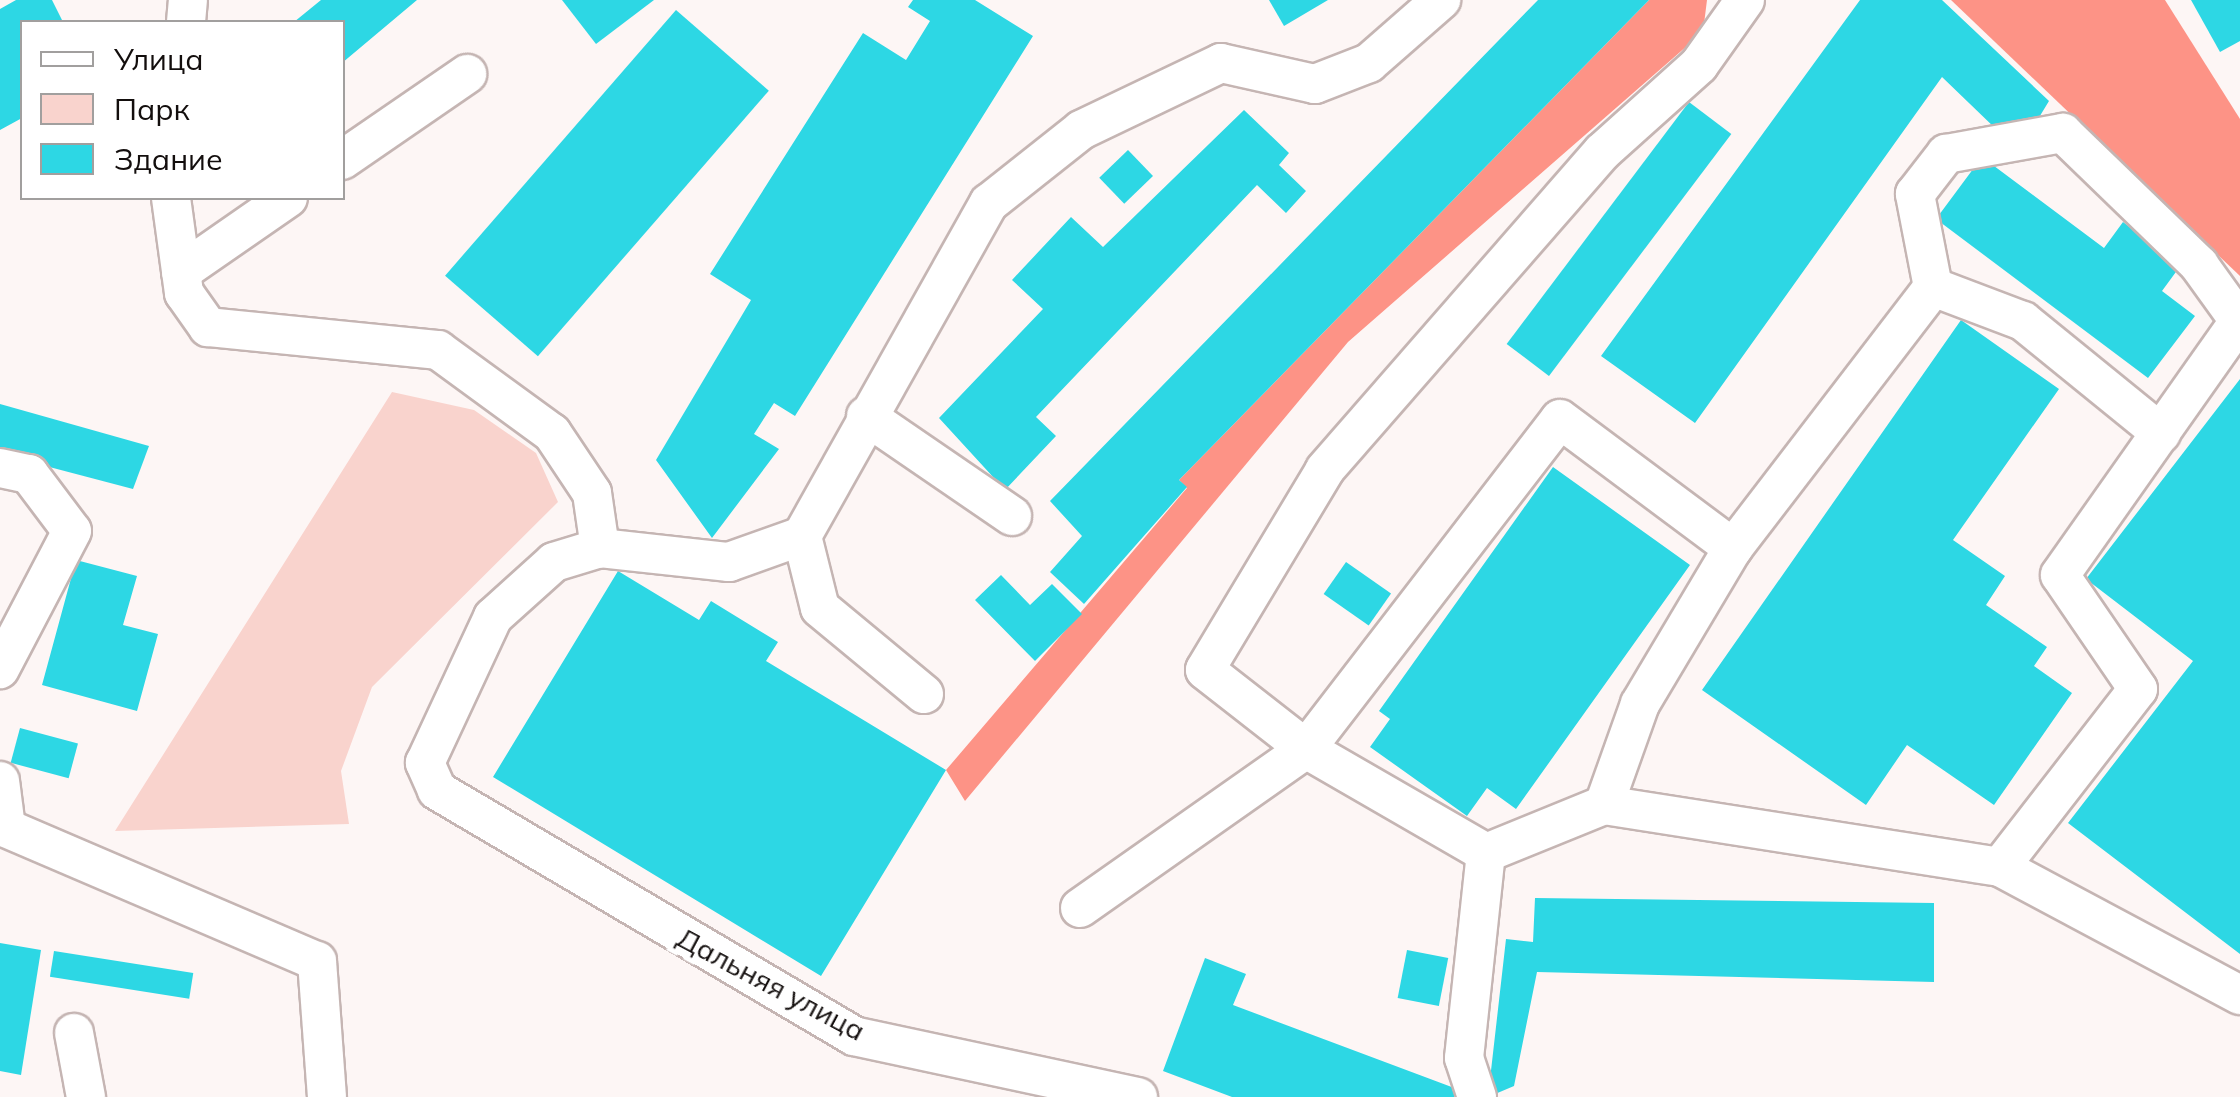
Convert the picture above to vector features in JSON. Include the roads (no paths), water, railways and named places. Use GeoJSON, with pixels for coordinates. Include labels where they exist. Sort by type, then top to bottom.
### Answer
{"type":"FeatureCollection","features":[{"type":"Feature","properties":{"kind":"street"},"geometry":{"type":"LineString","coordinates":[[924,694],[820,608],[802,536],[989,203],[1081,130],[1221,63],[1315,84],[1369,63],[1442,0]]}},
{"type":"Feature","properties":{"kind":"street"},"geometry":{"type":"LineString","coordinates":[[1486,852],[1306,749],[1205,670],[1325,470],[1602,152],[1699,65],[1745,0]]}},
{"type":"Feature","properties":{"kind":"street"},"geometry":{"type":"LineString","coordinates":[[345,158],[466,74]]}},
{"type":"Feature","properties":{"kind":"street"},"geometry":{"type":"LineString","coordinates":[[1604,805],[1640,704],[1734,548],[1933,287],[1915,194],[1946,154],[2064,133],[2199,264],[2239,322],[2060,575],[2138,688],[2000,868]]}},
{"type":"Feature","properties":{"kind":"street"},"geometry":{"type":"LineString","coordinates":[[171,200],[182,272],[208,327],[438,350],[552,433],[592,493],[600,548],[729,562],[802,536]]}},
{"type":"Feature","properties":{"kind":"street"},"geometry":{"type":"LineString","coordinates":[[182,272],[285,200]]}},
{"type":"Feature","properties":{"kind":"street"},"geometry":{"type":"LineString","coordinates":[[1933,287],[2023,321],[2160,433]]}},
{"type":"Feature","properties":{"kind":"street"},"geometry":{"type":"LineString","coordinates":[[866,416],[1012,516]]}},
{"type":"Feature","properties":{"kind":"street"},"geometry":{"type":"LineString","coordinates":[[1080,908],[1306,749],[1560,419],[1734,548]]}},
{"type":"Feature","properties":{"kind":"street"},"geometry":{"type":"LineString","coordinates":[[0,468],[29,474],[72,531],[0,669]]}},
{"type":"Feature","properties":{"kind":"street","name":"Дальняя улица"},"geometry":{"type":"LineString","coordinates":[[600,548],[554,562],[492,617],[424,762],[437,790],[854,1036],[1138,1097]]}},
{"type":"Feature","properties":{"kind":"street"},"geometry":{"type":"LineString","coordinates":[[0,780],[6,828],[317,961],[327,1097]]}},
{"type":"Feature","properties":{"kind":"street"},"geometry":{"type":"LineString","coordinates":[[1486,852],[1604,805],[2000,868],[2240,995]]}},
{"type":"Feature","properties":{"kind":"street"},"geometry":{"type":"LineString","coordinates":[[1476,1097],[1464,1058],[1486,852]]}},
{"type":"Feature","properties":{"kind":"street"},"geometry":{"type":"LineString","coordinates":[[74,1033],[86,1097]]}}]}
